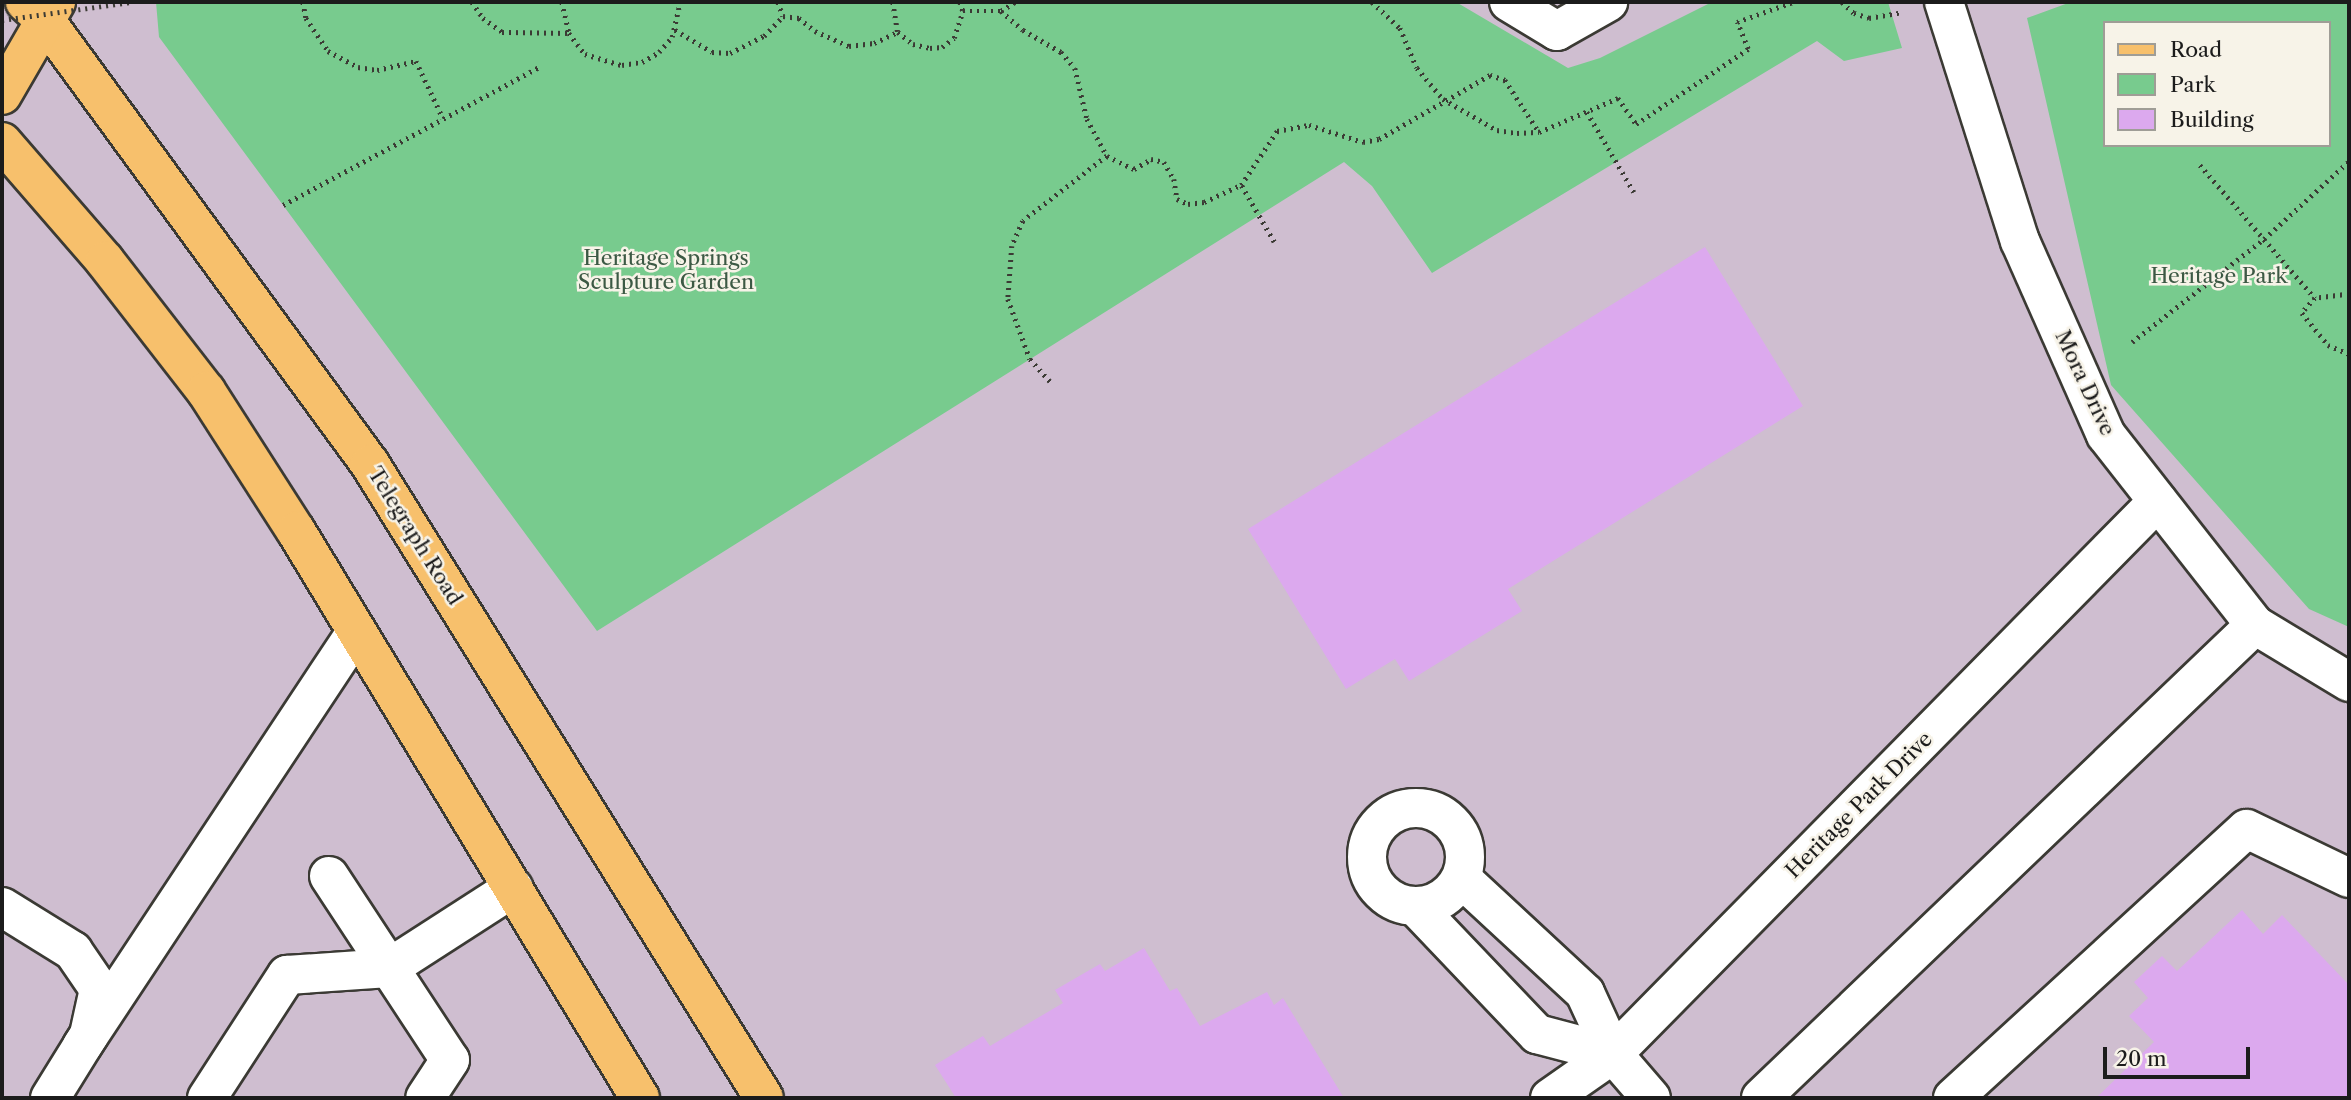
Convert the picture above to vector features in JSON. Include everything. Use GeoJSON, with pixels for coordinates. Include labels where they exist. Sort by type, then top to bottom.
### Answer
{"type":"FeatureCollection","features":[{"type":"Feature","properties":{"kind":"main road"},"geometry":{"type":"LineString","coordinates":[[2,95],[42,8]]}},
{"type":"Feature","properties":{"kind":"main road","name":"Telegraph Road"},"geometry":{"type":"LineString","coordinates":[[42,8],[370,464],[764,1098]]}},
{"type":"Feature","properties":{"kind":"main road"},"geometry":{"type":"LineString","coordinates":[[2,142],[105,261],[206,391],[640,1098]]}},
{"type":"Feature","properties":{"kind":"street"},"geometry":{"type":"LineString","coordinates":[[1509,2],[1557,32],[1608,2]]}},
{"type":"Feature","properties":{"kind":"street","name":"Mora Drive"},"geometry":{"type":"LineString","coordinates":[[1944,2],[2020,241],[2106,435],[2255,625],[2349,682]]}},
{"type":"Feature","properties":{"kind":"street","name":"Heritage Park Drive"},"geometry":{"type":"LineString","coordinates":[[1550,1098],[1613,1054],[2158,501]]}},
{"type":"Feature","properties":{"kind":"street"},"geometry":{"type":"LineString","coordinates":[[1761,1098],[2255,625]]}},
{"type":"Feature","properties":{"kind":"street"},"geometry":{"type":"LineString","coordinates":[[82,1046],[356,632]]}},
{"type":"Feature","properties":{"kind":"street"},"geometry":{"type":"LineString","coordinates":[[1417,808],[1436,812],[1452,823],[1462,840],[1461,878],[1450,894],[1433,903],[1415,906],[1396,902],[1370,874],[1367,855],[1371,837],[1390,816],[1417,808]]}},
{"type":"Feature","properties":{"kind":"street"},"geometry":{"type":"LineString","coordinates":[[1953,1098],[2247,829],[2349,878]]}},
{"type":"Feature","properties":{"kind":"street"},"geometry":{"type":"LineString","coordinates":[[329,876],[450,1060],[425,1098]]}},
{"type":"Feature","properties":{"kind":"street"},"geometry":{"type":"LineString","coordinates":[[1461,878],[1585,993],[1613,1054],[1651,1098]]}},
{"type":"Feature","properties":{"kind":"street"},"geometry":{"type":"LineString","coordinates":[[207,1098],[287,975],[389,968],[513,888]]}},
{"type":"Feature","properties":{"kind":"street"},"geometry":{"type":"LineString","coordinates":[[1415,906],[1538,1034],[1613,1054]]}},
{"type":"Feature","properties":{"kind":"street"},"geometry":{"type":"LineString","coordinates":[[2,907],[73,951],[99,989],[89,1035],[50,1098]]}},
{"type":"Feature","properties":{"kind":"path"},"geometry":{"type":"LineString","coordinates":[[2,20],[131,2]]}},
{"type":"Feature","properties":{"kind":"path"},"geometry":{"type":"LineString","coordinates":[[303,2],[306,18],[328,51],[358,67],[377,71],[416,61],[443,118]]}},
{"type":"Feature","properties":{"kind":"path"},"geometry":{"type":"LineString","coordinates":[[472,2],[482,18],[502,32],[569,33]]}},
{"type":"Feature","properties":{"kind":"path"},"geometry":{"type":"LineString","coordinates":[[562,2],[569,33],[585,54],[622,65],[642,62],[659,52],[675,30],[680,2]]}},
{"type":"Feature","properties":{"kind":"path"},"geometry":{"type":"LineString","coordinates":[[778,2],[783,16]]}},
{"type":"Feature","properties":{"kind":"path"},"geometry":{"type":"LineString","coordinates":[[893,2],[898,32],[913,44],[942,47],[962,25],[963,11],[960,2]]}},
{"type":"Feature","properties":{"kind":"path"},"geometry":{"type":"LineString","coordinates":[[963,11],[1001,10],[1014,2]]}},
{"type":"Feature","properties":{"kind":"path"},"geometry":{"type":"LineString","coordinates":[[1373,2],[1400,28],[1417,68],[1443,99],[1497,130],[1539,132],[1618,97],[1636,124],[1748,49],[1737,22],[1793,2]]}},
{"type":"Feature","properties":{"kind":"path"},"geometry":{"type":"LineString","coordinates":[[1842,2],[1854,13],[1869,18],[1944,2]]}},
{"type":"Feature","properties":{"kind":"path"},"geometry":{"type":"LineString","coordinates":[[1001,10],[1023,30],[1061,52],[1075,68],[1087,119],[1107,156],[1134,169],[1152,159],[1164,162],[1174,179],[1177,199],[1188,204],[1204,202],[1241,185],[1277,131],[1309,125],[1363,142],[1379,139],[1443,99],[1490,75],[1504,80],[1539,132]]}},
{"type":"Feature","properties":{"kind":"path"},"geometry":{"type":"LineString","coordinates":[[675,30],[712,52],[730,54],[759,40],[783,16]]}},
{"type":"Feature","properties":{"kind":"path"},"geometry":{"type":"LineString","coordinates":[[783,16],[799,18],[815,31],[849,46],[874,43],[898,32]]}},
{"type":"Feature","properties":{"kind":"path"},"geometry":{"type":"LineString","coordinates":[[283,205],[541,66]]}},
{"type":"Feature","properties":{"kind":"path"},"geometry":{"type":"LineString","coordinates":[[1587,112],[1634,192]]}},
{"type":"Feature","properties":{"kind":"path"},"geometry":{"type":"LineString","coordinates":[[1050,381],[1030,359],[1007,299],[1012,246],[1023,221],[1107,156]]}},
{"type":"Feature","properties":{"kind":"path"},"geometry":{"type":"LineString","coordinates":[[2132,342],[2264,239],[2349,161]]}},
{"type":"Feature","properties":{"kind":"path"},"geometry":{"type":"LineString","coordinates":[[2200,165],[2315,298]]}},
{"type":"Feature","properties":{"kind":"path"},"geometry":{"type":"LineString","coordinates":[[1241,185],[1274,242]]}},
{"type":"Feature","properties":{"kind":"path"},"geometry":{"type":"LineString","coordinates":[[2349,294],[2315,298],[2302,313],[2328,345],[2349,354]]}},
{"type":"Feature","properties":{"kind":"shaded area"},"geometry":{"type":"Polygon","coordinates":[[[2,2],[2349,2],[2349,1098],[2,1098],[2,2]]]}},
{"type":"Feature","properties":{"kind":"green space","name":"Heritage Springs Sculpture Garden"},"geometry":{"type":"Polygon","coordinates":[[[156,2],[1456,2],[1568,68],[1600,58],[1712,2],[1888,2],[1902,48],[1844,61],[1817,41],[1432,273],[1372,186],[1344,162],[597,631],[159,37],[156,2]]]}},
{"type":"Feature","properties":{"kind":"green space","name":"Heritage Park"},"geometry":{"type":"Polygon","coordinates":[[[2071,2],[2349,2],[2349,627],[2309,609],[2111,385],[2027,18],[2071,2]]]}},
{"type":"Feature","properties":{"kind":"building"},"geometry":{"type":"Polygon","coordinates":[[[1705,247],[1803,406],[1508,589],[1522,611],[1409,681],[1395,659],[1346,689],[1248,529],[1705,247]]]}},
{"type":"Feature","properties":{"kind":"building"},"geometry":{"type":"Polygon","coordinates":[[[2242,910],[2263,934],[2282,915],[2349,985],[2349,1098],[2096,1098],[2154,1042],[2129,1016],[2148,998],[2134,982],[2162,956],[2177,971],[2242,910]]]}},
{"type":"Feature","properties":{"kind":"building"},"geometry":{"type":"Polygon","coordinates":[[[1144,948],[1170,991],[1177,988],[1200,1026],[1267,992],[1274,1005],[1283,998],[1344,1098],[956,1098],[935,1065],[983,1036],[990,1046],[1063,1003],[1055,990],[1100,964],[1105,971],[1144,948]]]}}]}
